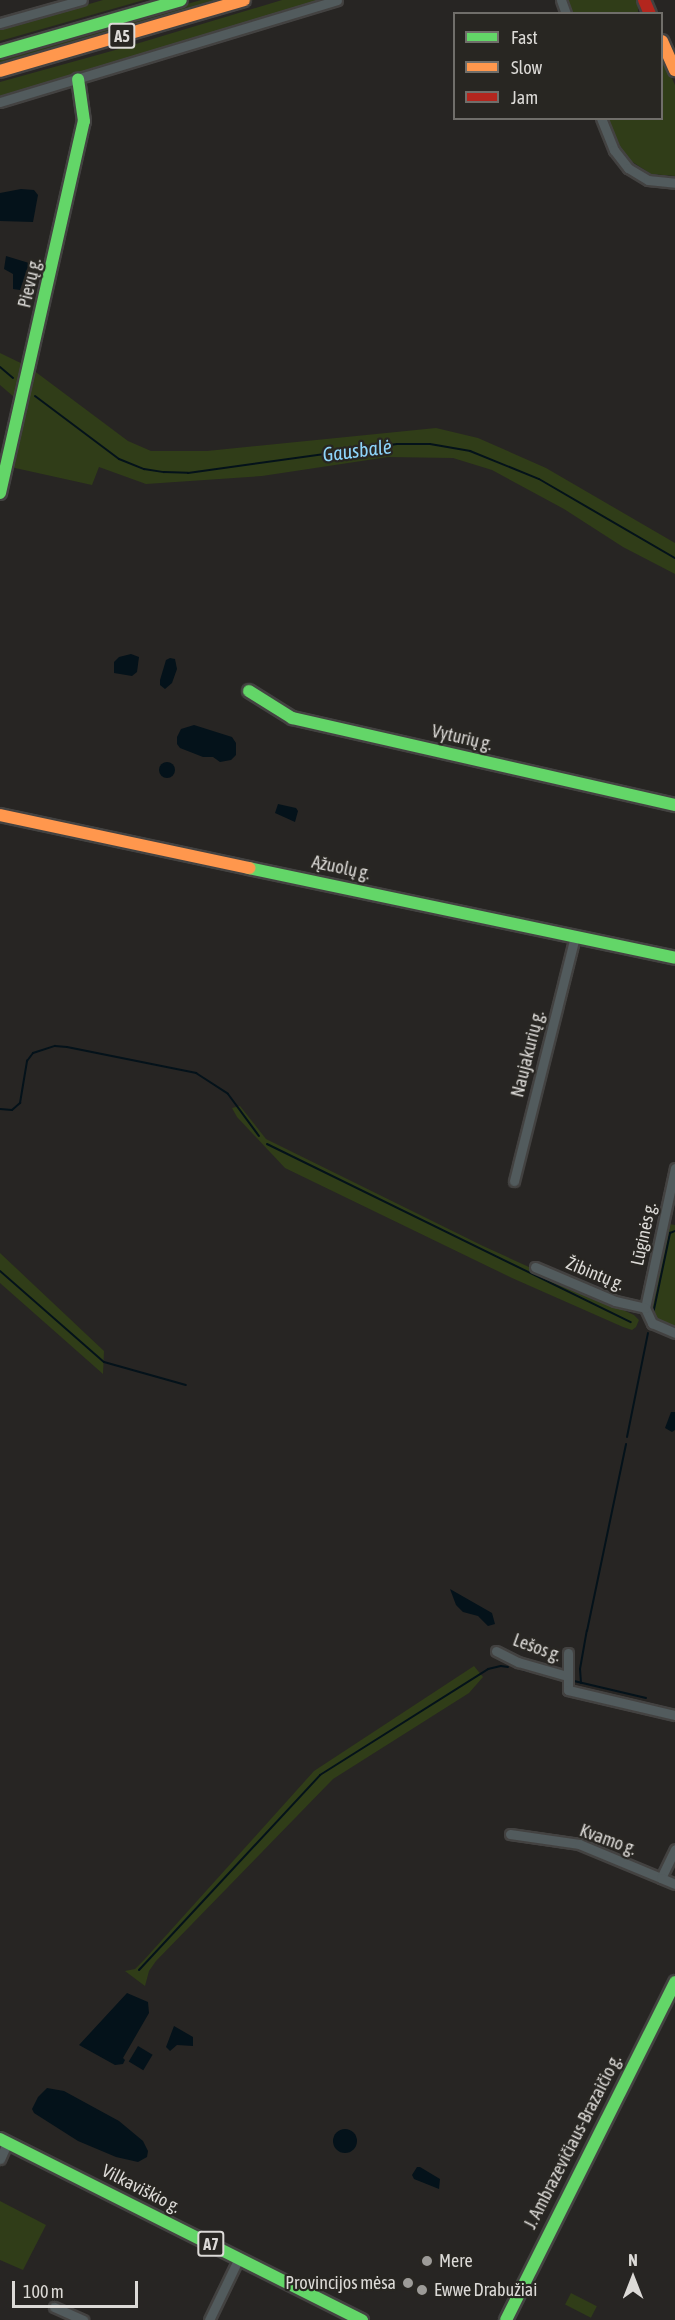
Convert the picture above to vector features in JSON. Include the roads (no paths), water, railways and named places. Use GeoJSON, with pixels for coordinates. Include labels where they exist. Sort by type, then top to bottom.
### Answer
{"type":"FeatureCollection","features":[{"type":"Feature","properties":{"kind":"main road","name":"A5"},"geometry":{"type":"LineString","coordinates":[[0,52],[181,0]]}},
{"type":"Feature","properties":{"kind":"main road","name":"A5"},"geometry":{"type":"LineString","coordinates":[[0,71],[244,0]]}},
{"type":"Feature","properties":{"kind":"main road"},"geometry":{"type":"LineString","coordinates":[[663,44],[675,70]]}},
{"type":"Feature","properties":{"kind":"main road","name":"Pievų g."},"geometry":{"type":"LineString","coordinates":[[0,494],[84,120],[78,79]]}},
{"type":"Feature","properties":{"kind":"main road","name":"Vyturių g."},"geometry":{"type":"LineString","coordinates":[[249,691],[292,718],[675,805]]}},
{"type":"Feature","properties":{"kind":"main road","name":"Ąžuolų g."},"geometry":{"type":"LineString","coordinates":[[0,815],[675,958]]}},
{"type":"Feature","properties":{"kind":"main road","name":"J. Ambrazevičiaus-Brazaičio g."},"geometry":{"type":"LineString","coordinates":[[506,2320],[675,1982]]}},
{"type":"Feature","properties":{"kind":"main road","name":"Vilkaviškio g."},"geometry":{"type":"LineString","coordinates":[[4,2141],[362,2320]]}},
{"type":"Feature","properties":{"kind":"street"},"geometry":{"type":"LineString","coordinates":[[0,23],[82,0]]}},
{"type":"Feature","properties":{"kind":"street"},"geometry":{"type":"LineString","coordinates":[[0,102],[338,0]]}},
{"type":"Feature","properties":{"kind":"street"},"geometry":{"type":"LineString","coordinates":[[602,120],[614,150],[628,168],[648,180],[675,183]]}},
{"type":"Feature","properties":{"kind":"street","name":"Naujakurių g."},"geometry":{"type":"LineString","coordinates":[[514,1181],[575,936]]}},
{"type":"Feature","properties":{"kind":"street","name":"Lūginės g."},"geometry":{"type":"LineString","coordinates":[[645,1308],[675,1168]]}},
{"type":"Feature","properties":{"kind":"street","name":"Žibintų g."},"geometry":{"type":"LineString","coordinates":[[535,1267],[615,1301],[645,1308]]}},
{"type":"Feature","properties":{"kind":"street"},"geometry":{"type":"LineString","coordinates":[[645,1308],[652,1323],[675,1333]]}},
{"type":"Feature","properties":{"kind":"street","name":"Lešos g."},"geometry":{"type":"LineString","coordinates":[[496,1651],[518,1662],[567,1676]]}},
{"type":"Feature","properties":{"kind":"street"},"geometry":{"type":"LineString","coordinates":[[568,1653],[568,1690],[675,1715]]}},
{"type":"Feature","properties":{"kind":"street","name":"Kvamo g."},"geometry":{"type":"LineString","coordinates":[[510,1834],[579,1844],[675,1884]]}},
{"type":"Feature","properties":{"kind":"street"},"geometry":{"type":"LineString","coordinates":[[660,1878],[675,1849]]}},
{"type":"Feature","properties":{"kind":"street"},"geometry":{"type":"LineString","coordinates":[[0,2159],[4,2141]]}},
{"type":"Feature","properties":{"kind":"street"},"geometry":{"type":"LineString","coordinates":[[209,2320],[239,2258]]}},
{"type":"Feature","properties":{"kind":"street"},"geometry":{"type":"LineString","coordinates":[[54,2307],[83,2320]]}},
{"type":"Feature","properties":{"kind":"waterway","name":"Gausbalė"},"geometry":{"type":"LineString","coordinates":[[0,367],[13,378]]}},
{"type":"Feature","properties":{"kind":"waterway","name":"Gausbalė"},"geometry":{"type":"LineString","coordinates":[[35,396],[119,459],[144,469],[164,472],[188,473],[397,444],[430,444],[470,451],[539,479],[675,558]]}},
{"type":"Feature","properties":{"kind":"waterway"},"geometry":{"type":"LineString","coordinates":[[0,1109],[12,1110],[20,1103],[27,1061],[33,1053],[55,1046],[67,1047],[196,1073],[228,1094],[259,1136]]}},
{"type":"Feature","properties":{"kind":"waterway"},"geometry":{"type":"LineString","coordinates":[[267,1144],[631,1322]]}},
{"type":"Feature","properties":{"kind":"waterway"},"geometry":{"type":"LineString","coordinates":[[653,1314],[670,1233],[675,1231]]}},
{"type":"Feature","properties":{"kind":"waterway"},"geometry":{"type":"LineString","coordinates":[[0,1271],[104,1362],[186,1385]]}},
{"type":"Feature","properties":{"kind":"waterway"},"geometry":{"type":"LineString","coordinates":[[627,1437],[648,1333]]}},
{"type":"Feature","properties":{"kind":"waterway"},"geometry":{"type":"LineString","coordinates":[[581,1683],[580,1669],[587,1631],[626,1444]]}},
{"type":"Feature","properties":{"kind":"waterway"},"geometry":{"type":"LineString","coordinates":[[139,1970],[320,1775],[488,1669],[508,1667]]}},
{"type":"Feature","properties":{"kind":"waterway"},"geometry":{"type":"LineString","coordinates":[[523,1670],[551,1676]]}},
{"type":"Feature","properties":{"kind":"waterway"},"geometry":{"type":"LineString","coordinates":[[574,1681],[646,1698]]}},
{"type":"Feature","properties":{"kind":"place","name":"Mere"},"geometry":{"type":"Point","coordinates":[427,2261]}},
{"type":"Feature","properties":{"kind":"place","name":"Provincijos mėsa"},"geometry":{"type":"Point","coordinates":[408,2283]}},
{"type":"Feature","properties":{"kind":"place","name":"Ewwe Drabužiai"},"geometry":{"type":"Point","coordinates":[422,2290]}}]}
